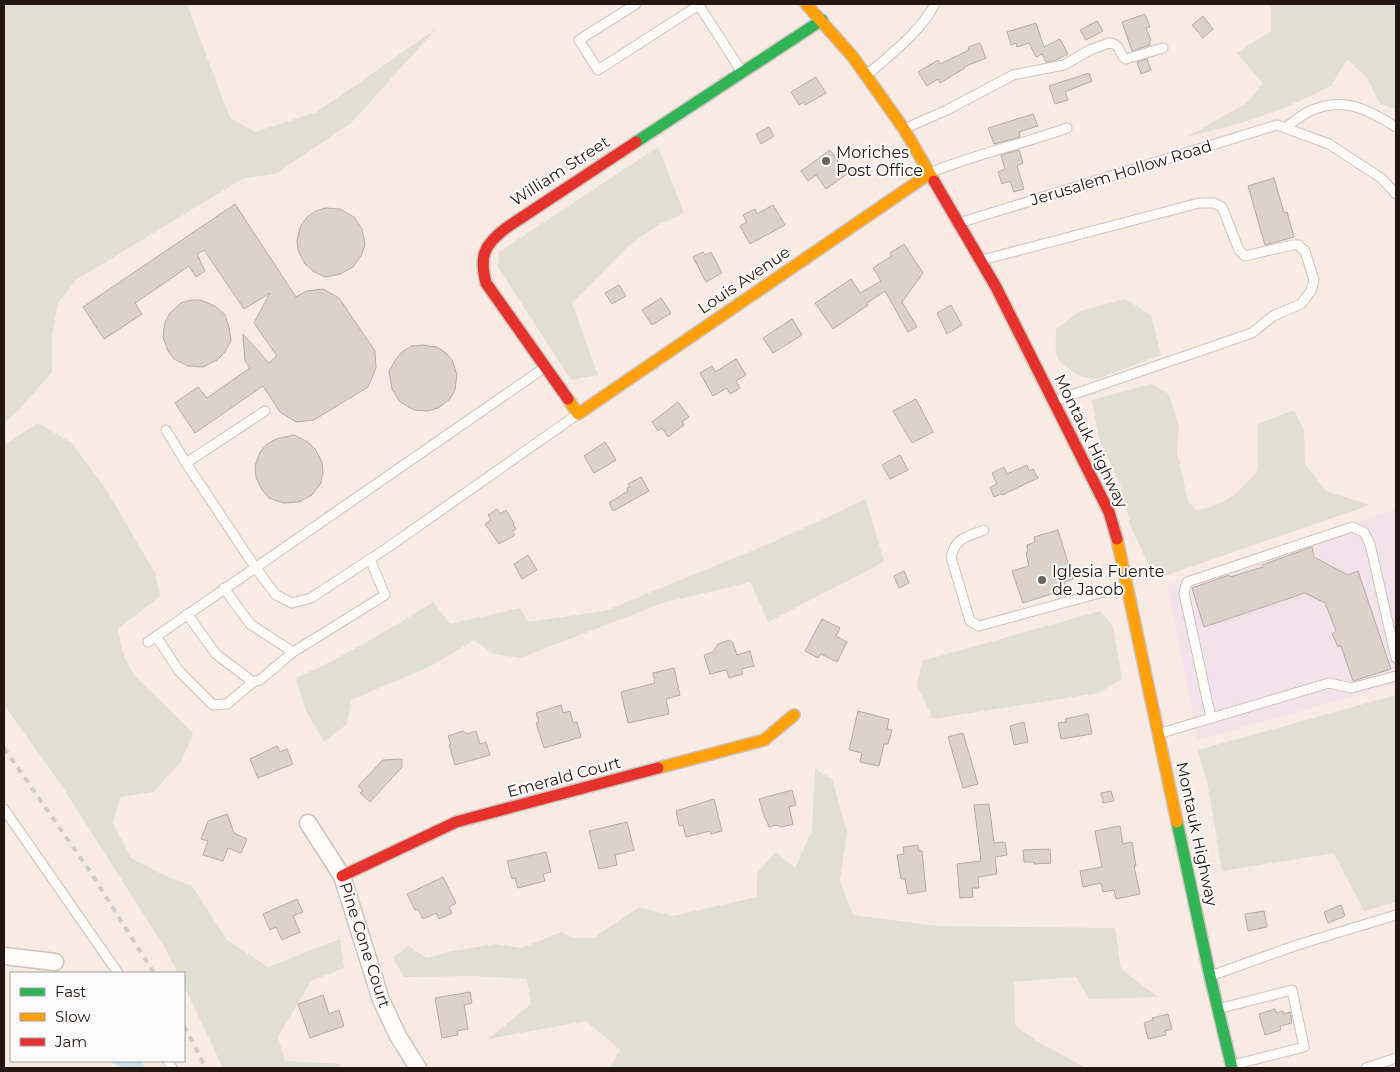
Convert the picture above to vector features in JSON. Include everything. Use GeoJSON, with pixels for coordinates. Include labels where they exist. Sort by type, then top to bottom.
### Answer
{"type":"FeatureCollection","features":[{"type":"Feature","properties":{"kind":"street","name":"Montauk Highway"},"geometry":{"type":"LineString","coordinates":[[806,4],[853,57],[904,129],[996,287],[1109,512],[1128,585],[1210,976],[1232,1067]]}},
{"type":"Feature","properties":{"kind":"street","name":"William Street"},"geometry":{"type":"LineString","coordinates":[[578,414],[486,283],[482,266],[484,251],[490,240],[519,218],[822,20]]}},
{"type":"Feature","properties":{"kind":"street","name":"Louis Avenue"},"geometry":{"type":"LineString","coordinates":[[578,414],[929,174]]}},
{"type":"Feature","properties":{"kind":"street","name":"Emerald Court"},"geometry":{"type":"LineString","coordinates":[[342,876],[456,822],[764,740],[794,716]]}},
{"type":"Feature","properties":{"kind":"street","name":"Pine Cone Court"},"geometry":{"type":"LineString","coordinates":[[308,823],[342,876],[382,1000],[398,1036],[418,1068]]}},
{"type":"Feature","properties":{"kind":"street"},"geometry":{"type":"LineString","coordinates":[[4,956],[55,962]]}},
{"type":"Feature","properties":{"kind":"lane"},"geometry":{"type":"LineString","coordinates":[[636,4],[579,40],[598,70],[699,4],[742,72]]}},
{"type":"Feature","properties":{"kind":"lane"},"geometry":{"type":"LineString","coordinates":[[865,76],[898,48],[926,20],[935,4]]}},
{"type":"Feature","properties":{"kind":"lane"},"geometry":{"type":"LineString","coordinates":[[904,129],[947,110],[1014,75],[1064,65],[1090,50],[1109,43],[1114,44],[1126,59],[1163,48]]}},
{"type":"Feature","properties":{"kind":"lane"},"geometry":{"type":"LineString","coordinates":[[1285,128],[1308,112],[1335,103],[1355,106],[1373,112],[1396,127]]}},
{"type":"Feature","properties":{"kind":"lane","name":"Jerusalem Hollow Road"},"geometry":{"type":"LineString","coordinates":[[958,224],[1276,125],[1329,144],[1351,156],[1381,178],[1396,194]]}},
{"type":"Feature","properties":{"kind":"lane"},"geometry":{"type":"LineString","coordinates":[[929,174],[956,162],[1041,138],[1068,128]]}},
{"type":"Feature","properties":{"kind":"lane"},"geometry":{"type":"LineString","coordinates":[[980,260],[1199,203],[1214,203],[1222,207],[1239,250],[1245,256],[1292,245],[1298,245],[1305,251],[1314,280],[1311,291],[1301,304],[1273,316],[1252,333],[1054,401]]}},
{"type":"Feature","properties":{"kind":"lane"},"geometry":{"type":"LineString","coordinates":[[148,642],[546,367]]}},
{"type":"Feature","properties":{"kind":"lane"},"geometry":{"type":"LineString","coordinates":[[186,462],[265,411]]}},
{"type":"Feature","properties":{"kind":"lane"},"geometry":{"type":"LineString","coordinates":[[166,430],[255,567],[276,595],[292,602],[310,598],[370,559],[578,414]]}},
{"type":"Feature","properties":{"kind":"lane"},"geometry":{"type":"LineString","coordinates":[[1211,718],[1184,593],[1188,582],[1352,527],[1364,532],[1370,544],[1396,658]]}},
{"type":"Feature","properties":{"kind":"lane"},"geometry":{"type":"LineString","coordinates":[[984,530],[959,540],[954,546],[951,556],[970,621],[978,626],[1128,585]]}},
{"type":"Feature","properties":{"kind":"lane"},"geometry":{"type":"LineString","coordinates":[[156,636],[179,672],[213,705],[227,704],[253,682],[260,680],[293,652],[385,595],[370,559]]}},
{"type":"Feature","properties":{"kind":"lane"},"geometry":{"type":"LineString","coordinates":[[224,588],[250,624],[293,652]]}},
{"type":"Feature","properties":{"kind":"lane"},"geometry":{"type":"LineString","coordinates":[[187,614],[216,654],[253,682]]}},
{"type":"Feature","properties":{"kind":"lane"},"geometry":{"type":"LineString","coordinates":[[1158,734],[1329,683],[1351,688],[1396,676]]}},
{"type":"Feature","properties":{"kind":"lane"},"geometry":{"type":"LineString","coordinates":[[4,809],[117,972]]}},
{"type":"Feature","properties":{"kind":"lane"},"geometry":{"type":"LineString","coordinates":[[1210,976],[1298,945],[1396,915]]}},
{"type":"Feature","properties":{"kind":"lane"},"geometry":{"type":"LineString","coordinates":[[1218,1008],[1292,990],[1304,1047],[1232,1067]]}},
{"type":"Feature","properties":{"kind":"lane"},"geometry":{"type":"LineString","coordinates":[[1366,1068],[1396,1058]]}},
{"type":"Feature","properties":{"kind":"shaded area"},"geometry":{"type":"Polygon","coordinates":[[[4,4],[187,4],[230,118],[255,132],[317,112],[436,29],[352,122],[277,173],[242,179],[76,280],[58,303],[52,336],[52,372],[16,413],[4,422],[4,4]]]}},
{"type":"Feature","properties":{"kind":"shaded area"},"geometry":{"type":"Polygon","coordinates":[[[1268,4],[1396,4],[1396,109],[1380,104],[1367,78],[1347,59],[1331,86],[1284,108],[1248,121],[1187,137],[1248,102],[1263,83],[1237,53],[1271,31],[1271,6],[1268,4]]]}},
{"type":"Feature","properties":{"kind":"shaded area"},"geometry":{"type":"Polygon","coordinates":[[[658,147],[684,213],[658,225],[627,247],[572,303],[598,375],[571,380],[498,267],[499,252],[658,147]]]}},
{"type":"Feature","properties":{"kind":"shaded area"},"geometry":{"type":"Polygon","coordinates":[[[1125,299],[1151,315],[1161,355],[1097,379],[1091,379],[1072,372],[1062,363],[1056,353],[1056,329],[1080,311],[1125,299]]]}},
{"type":"Feature","properties":{"kind":"shaded area"},"geometry":{"type":"Polygon","coordinates":[[[1151,384],[1169,394],[1179,427],[1177,452],[1188,501],[1196,510],[1224,501],[1244,486],[1258,470],[1258,424],[1294,410],[1304,431],[1305,464],[1326,491],[1370,505],[1164,576],[1148,564],[1131,527],[1120,484],[1099,439],[1092,400],[1151,384]]]}},
{"type":"Feature","properties":{"kind":"shaded area"},"geometry":{"type":"Polygon","coordinates":[[[38,423],[72,443],[107,491],[155,573],[160,596],[118,629],[123,654],[133,674],[193,733],[181,762],[153,792],[120,797],[113,823],[131,858],[161,874],[192,886],[227,940],[268,967],[340,939],[344,968],[311,981],[278,1037],[285,1061],[342,1064],[338,1068],[223,1068],[185,988],[185,972],[177,972],[165,948],[60,783],[4,705],[4,445],[38,423]]]}},
{"type":"Feature","properties":{"kind":"shaded area"},"geometry":{"type":"Polygon","coordinates":[[[866,499],[884,562],[768,622],[750,582],[663,603],[520,658],[494,654],[474,640],[431,666],[351,700],[347,724],[324,742],[305,709],[296,678],[366,643],[433,602],[450,624],[520,608],[528,622],[605,611],[778,540],[866,499]]]}},
{"type":"Feature","properties":{"kind":"shaded area"},"geometry":{"type":"Polygon","coordinates":[[[1396,509],[1396,684],[1198,740],[1167,585],[1396,509]]]}},
{"type":"Feature","properties":{"kind":"shaded area"},"geometry":{"type":"Polygon","coordinates":[[[1100,611],[1113,626],[1122,679],[1098,693],[933,719],[917,686],[922,661],[1100,611]]]}},
{"type":"Feature","properties":{"kind":"shaded area"},"geometry":{"type":"Polygon","coordinates":[[[1396,695],[1396,902],[1364,911],[1334,853],[1222,871],[1208,786],[1198,750],[1396,695]]]}},
{"type":"Feature","properties":{"kind":"shaded area"},"geometry":{"type":"Polygon","coordinates":[[[815,769],[832,779],[847,832],[840,880],[853,915],[936,926],[1115,928],[1121,969],[1158,997],[1089,999],[1076,977],[1014,982],[1015,1025],[1035,1040],[1086,1068],[610,1068],[620,1050],[586,1021],[488,1039],[531,1004],[527,979],[472,976],[404,977],[393,958],[408,946],[427,958],[452,951],[495,944],[522,948],[561,932],[573,938],[594,938],[639,907],[673,916],[757,897],[757,873],[776,852],[795,868],[812,831],[815,769]]]}},
{"type":"Feature","properties":{"kind":"water"},"geometry":{"type":"Polygon","coordinates":[[[110,1062],[142,1062],[145,1068],[123,1068],[110,1062]]]}},
{"type":"Feature","properties":{"kind":"building"},"geometry":{"type":"Polygon","coordinates":[[[1145,14],[1150,27],[1146,28],[1151,40],[1149,42],[1150,45],[1132,51],[1122,22],[1145,14]]]}},
{"type":"Feature","properties":{"kind":"building"},"geometry":{"type":"Polygon","coordinates":[[[1203,16],[1213,29],[1203,38],[1192,25],[1203,16]]]}},
{"type":"Feature","properties":{"kind":"building"},"geometry":{"type":"Polygon","coordinates":[[[1097,21],[1103,31],[1086,40],[1080,30],[1097,21]]]}},
{"type":"Feature","properties":{"kind":"building"},"geometry":{"type":"Polygon","coordinates":[[[1036,23],[1044,47],[1060,39],[1068,54],[1056,60],[1046,62],[1042,54],[1036,57],[1029,43],[1017,47],[1016,43],[1011,45],[1007,32],[1036,23]]]}},
{"type":"Feature","properties":{"kind":"building"},"geometry":{"type":"Polygon","coordinates":[[[980,43],[986,58],[964,67],[940,83],[938,79],[927,86],[918,72],[938,60],[940,64],[969,50],[968,47],[980,43]]]}},
{"type":"Feature","properties":{"kind":"building"},"geometry":{"type":"Polygon","coordinates":[[[1147,59],[1151,70],[1141,74],[1137,62],[1147,59]]]}},
{"type":"Feature","properties":{"kind":"building"},"geometry":{"type":"Polygon","coordinates":[[[1089,73],[1092,81],[1065,92],[1068,100],[1055,104],[1049,86],[1089,73]]]}},
{"type":"Feature","properties":{"kind":"building"},"geometry":{"type":"Polygon","coordinates":[[[816,77],[826,93],[805,105],[804,102],[799,105],[791,92],[816,77]]]}},
{"type":"Feature","properties":{"kind":"building"},"geometry":{"type":"Polygon","coordinates":[[[1033,114],[1038,126],[1019,132],[1020,137],[994,144],[988,128],[1033,114]]]}},
{"type":"Feature","properties":{"kind":"building"},"geometry":{"type":"Polygon","coordinates":[[[769,127],[774,136],[761,144],[756,134],[769,127]]]}},
{"type":"Feature","properties":{"kind":"building","name":"Moriches Post Office"},"geometry":{"type":"Polygon","coordinates":[[[830,150],[847,174],[826,189],[816,175],[808,181],[801,171],[830,150]]]}},
{"type":"Feature","properties":{"kind":"building"},"geometry":{"type":"Polygon","coordinates":[[[1019,150],[1023,163],[1017,166],[1024,189],[1014,192],[1010,181],[1002,184],[998,172],[1005,169],[1001,155],[1019,150]]]}},
{"type":"Feature","properties":{"kind":"building"},"geometry":{"type":"Polygon","coordinates":[[[1274,178],[1284,213],[1287,212],[1294,237],[1265,245],[1248,186],[1274,178]]]}},
{"type":"Feature","properties":{"kind":"building"},"geometry":{"type":"Polygon","coordinates":[[[235,204],[296,297],[306,291],[323,289],[339,298],[375,351],[376,368],[368,387],[314,420],[296,422],[280,412],[263,386],[195,433],[175,403],[198,387],[207,398],[250,368],[245,361],[243,334],[269,363],[277,356],[254,323],[270,293],[244,309],[204,250],[197,254],[205,271],[196,277],[189,266],[135,303],[142,314],[104,339],[83,307],[235,204]]]}},
{"type":"Feature","properties":{"kind":"building"},"geometry":{"type":"Polygon","coordinates":[[[773,205],[785,225],[750,244],[740,226],[747,222],[743,215],[755,209],[757,214],[773,205]]]}},
{"type":"Feature","properties":{"kind":"building"},"geometry":{"type":"Polygon","coordinates":[[[325,208],[340,209],[354,217],[362,229],[365,245],[362,254],[353,267],[340,274],[325,277],[313,271],[305,264],[298,250],[297,240],[301,225],[307,217],[325,208]]]}},
{"type":"Feature","properties":{"kind":"building"},"geometry":{"type":"Polygon","coordinates":[[[904,244],[923,273],[902,302],[917,327],[908,332],[885,291],[833,329],[815,303],[851,279],[860,293],[881,281],[873,268],[892,256],[890,253],[904,244]]]}},
{"type":"Feature","properties":{"kind":"building"},"geometry":{"type":"Polygon","coordinates":[[[703,252],[705,255],[711,252],[722,273],[706,282],[693,257],[703,252]]]}},
{"type":"Feature","properties":{"kind":"building"},"geometry":{"type":"Polygon","coordinates":[[[619,285],[626,296],[612,304],[605,293],[619,285]]]}},
{"type":"Feature","properties":{"kind":"building"},"geometry":{"type":"Polygon","coordinates":[[[661,298],[671,313],[652,325],[642,310],[661,298]]]}},
{"type":"Feature","properties":{"kind":"building"},"geometry":{"type":"Polygon","coordinates":[[[201,300],[215,306],[225,315],[229,327],[231,341],[224,353],[217,360],[203,367],[188,366],[174,359],[168,351],[163,337],[165,322],[170,313],[181,303],[201,300]]]}},
{"type":"Feature","properties":{"kind":"building"},"geometry":{"type":"Polygon","coordinates":[[[951,305],[962,325],[947,334],[937,313],[951,305]]]}},
{"type":"Feature","properties":{"kind":"building"},"geometry":{"type":"Polygon","coordinates":[[[792,319],[802,335],[773,353],[763,338],[792,319]]]}},
{"type":"Feature","properties":{"kind":"building"},"geometry":{"type":"Polygon","coordinates":[[[412,346],[437,347],[446,353],[452,360],[457,375],[455,390],[450,399],[438,408],[428,411],[414,410],[400,402],[392,389],[389,371],[403,351],[412,346]]]}},
{"type":"Feature","properties":{"kind":"building"},"geometry":{"type":"Polygon","coordinates":[[[736,359],[746,375],[736,381],[740,388],[730,394],[727,388],[713,396],[700,373],[712,366],[715,372],[736,359]]]}},
{"type":"Feature","properties":{"kind":"building"},"geometry":{"type":"Polygon","coordinates":[[[916,399],[933,432],[912,443],[893,411],[916,399]]]}},
{"type":"Feature","properties":{"kind":"building"},"geometry":{"type":"Polygon","coordinates":[[[678,402],[689,417],[682,422],[684,425],[668,437],[662,428],[658,431],[652,422],[678,402]]]}},
{"type":"Feature","properties":{"kind":"building"},"geometry":{"type":"Polygon","coordinates":[[[294,435],[308,442],[315,449],[322,462],[323,472],[321,483],[312,495],[299,502],[283,503],[269,498],[262,490],[256,477],[255,466],[260,452],[267,444],[276,439],[294,435]]]}},
{"type":"Feature","properties":{"kind":"building"},"geometry":{"type":"Polygon","coordinates":[[[605,442],[616,460],[594,473],[584,456],[605,442]]]}},
{"type":"Feature","properties":{"kind":"building"},"geometry":{"type":"Polygon","coordinates":[[[900,455],[908,470],[890,479],[882,465],[900,455]]]}},
{"type":"Feature","properties":{"kind":"building"},"geometry":{"type":"Polygon","coordinates":[[[1027,465],[1029,471],[1033,469],[1038,478],[994,497],[990,487],[997,484],[992,473],[1004,467],[1007,474],[1027,465]]]}},
{"type":"Feature","properties":{"kind":"building"},"geometry":{"type":"Polygon","coordinates":[[[641,477],[649,491],[613,511],[609,503],[628,491],[627,488],[630,487],[628,484],[641,477]]]}},
{"type":"Feature","properties":{"kind":"building"},"geometry":{"type":"Polygon","coordinates":[[[497,509],[500,514],[506,510],[516,529],[512,531],[515,535],[499,544],[485,524],[491,520],[488,515],[497,509]]]}},
{"type":"Feature","properties":{"kind":"building","name":"Iglesia Fuente de Jacob"},"geometry":{"type":"Polygon","coordinates":[[[1058,530],[1073,579],[1064,582],[1067,589],[1023,603],[1012,571],[1029,566],[1026,553],[1028,552],[1027,545],[1035,542],[1034,537],[1058,530]]]}},
{"type":"Feature","properties":{"kind":"building"},"geometry":{"type":"Polygon","coordinates":[[[1312,547],[1314,557],[1348,575],[1358,571],[1391,669],[1353,681],[1341,646],[1338,647],[1332,634],[1336,631],[1325,603],[1305,593],[1204,627],[1192,588],[1229,575],[1230,577],[1263,567],[1262,565],[1312,547]]]}},
{"type":"Feature","properties":{"kind":"building"},"geometry":{"type":"Polygon","coordinates":[[[528,555],[537,570],[522,579],[514,564],[528,555]]]}},
{"type":"Feature","properties":{"kind":"building"},"geometry":{"type":"Polygon","coordinates":[[[904,571],[909,583],[899,588],[894,576],[904,571]]]}},
{"type":"Feature","properties":{"kind":"building"},"geometry":{"type":"Polygon","coordinates":[[[822,619],[840,628],[836,636],[847,642],[837,662],[821,654],[818,658],[805,651],[822,619]]]}},
{"type":"Feature","properties":{"kind":"building"},"geometry":{"type":"Polygon","coordinates":[[[729,640],[733,643],[737,655],[750,651],[754,666],[741,669],[743,674],[729,678],[726,670],[710,674],[704,655],[713,652],[718,644],[729,640]]]}},
{"type":"Feature","properties":{"kind":"building"},"geometry":{"type":"Polygon","coordinates":[[[674,668],[680,695],[666,699],[669,714],[628,723],[621,692],[655,683],[653,673],[674,668]]]}},
{"type":"Feature","properties":{"kind":"building"},"geometry":{"type":"Polygon","coordinates":[[[561,705],[563,713],[570,711],[573,723],[577,722],[581,737],[544,748],[536,723],[539,722],[536,713],[561,705]]]}},
{"type":"Feature","properties":{"kind":"building"},"geometry":{"type":"Polygon","coordinates":[[[858,711],[889,719],[887,729],[892,730],[888,744],[884,744],[879,766],[860,762],[862,753],[849,750],[858,711]]]}},
{"type":"Feature","properties":{"kind":"building"},"geometry":{"type":"Polygon","coordinates":[[[1088,714],[1092,734],[1061,739],[1058,723],[1066,722],[1065,719],[1088,714]]]}},
{"type":"Feature","properties":{"kind":"building"},"geometry":{"type":"Polygon","coordinates":[[[1024,722],[1028,742],[1014,745],[1010,726],[1024,722]]]}},
{"type":"Feature","properties":{"kind":"building"},"geometry":{"type":"Polygon","coordinates":[[[463,731],[467,734],[476,731],[480,744],[486,742],[490,755],[455,765],[448,736],[463,731]]]}},
{"type":"Feature","properties":{"kind":"building"},"geometry":{"type":"Polygon","coordinates":[[[963,733],[978,784],[963,788],[948,737],[963,733]]]}},
{"type":"Feature","properties":{"kind":"building"},"geometry":{"type":"Polygon","coordinates":[[[277,746],[280,752],[287,749],[293,764],[258,778],[250,759],[277,746]]]}},
{"type":"Feature","properties":{"kind":"building"},"geometry":{"type":"Polygon","coordinates":[[[402,759],[402,767],[370,802],[360,793],[363,791],[358,786],[383,760],[402,759]]]}},
{"type":"Feature","properties":{"kind":"building"},"geometry":{"type":"Polygon","coordinates":[[[792,790],[796,805],[789,807],[793,824],[782,827],[776,825],[769,827],[759,799],[792,790]]]}},
{"type":"Feature","properties":{"kind":"building"},"geometry":{"type":"Polygon","coordinates":[[[1111,791],[1114,801],[1103,803],[1101,793],[1111,791]]]}},
{"type":"Feature","properties":{"kind":"building"},"geometry":{"type":"Polygon","coordinates":[[[714,799],[722,831],[711,834],[710,831],[686,837],[683,825],[679,826],[676,811],[714,799]]]}},
{"type":"Feature","properties":{"kind":"building"},"geometry":{"type":"Polygon","coordinates":[[[989,804],[994,843],[1005,842],[1007,855],[995,857],[997,874],[978,877],[979,888],[972,888],[973,897],[960,898],[957,864],[981,861],[974,805],[989,804]]]}},
{"type":"Feature","properties":{"kind":"building"},"geometry":{"type":"Polygon","coordinates":[[[227,814],[234,833],[247,839],[241,853],[228,848],[223,861],[203,855],[208,841],[201,839],[208,821],[227,814]]]}},
{"type":"Feature","properties":{"kind":"building"},"geometry":{"type":"Polygon","coordinates":[[[627,822],[634,850],[615,855],[617,865],[599,869],[589,831],[627,822]]]}},
{"type":"Feature","properties":{"kind":"building"},"geometry":{"type":"Polygon","coordinates":[[[1120,826],[1123,844],[1132,842],[1136,866],[1134,866],[1140,894],[1116,899],[1114,890],[1103,892],[1101,883],[1083,887],[1080,871],[1102,867],[1095,831],[1120,826]]]}},
{"type":"Feature","properties":{"kind":"building"},"geometry":{"type":"Polygon","coordinates":[[[918,845],[919,851],[922,851],[926,891],[908,894],[905,879],[901,879],[897,855],[904,854],[903,847],[918,845]]]}},
{"type":"Feature","properties":{"kind":"building"},"geometry":{"type":"Polygon","coordinates":[[[1050,849],[1051,863],[1034,864],[1034,862],[1024,862],[1023,850],[1050,849]]]}},
{"type":"Feature","properties":{"kind":"building"},"geometry":{"type":"Polygon","coordinates":[[[546,852],[551,872],[543,874],[545,881],[518,888],[515,878],[512,879],[507,861],[546,852]]]}},
{"type":"Feature","properties":{"kind":"building"},"geometry":{"type":"Polygon","coordinates":[[[443,877],[456,903],[449,907],[452,913],[439,919],[436,913],[423,919],[418,909],[415,910],[407,894],[443,877]]]}},
{"type":"Feature","properties":{"kind":"building"},"geometry":{"type":"Polygon","coordinates":[[[297,899],[303,912],[293,916],[300,932],[282,940],[276,927],[270,930],[263,914],[297,899]]]}},
{"type":"Feature","properties":{"kind":"building"},"geometry":{"type":"Polygon","coordinates":[[[1341,905],[1345,916],[1328,923],[1324,912],[1341,905]]]}},
{"type":"Feature","properties":{"kind":"building"},"geometry":{"type":"Polygon","coordinates":[[[1264,911],[1267,927],[1248,931],[1245,914],[1264,911]]]}},
{"type":"Feature","properties":{"kind":"building"},"geometry":{"type":"Polygon","coordinates":[[[470,992],[472,1003],[464,1005],[468,1029],[457,1031],[458,1035],[442,1038],[435,998],[470,992]]]}},
{"type":"Feature","properties":{"kind":"building"},"geometry":{"type":"Polygon","coordinates":[[[323,995],[329,1014],[339,1010],[344,1026],[310,1038],[298,1004],[323,995]]]}},
{"type":"Feature","properties":{"kind":"building"},"geometry":{"type":"Polygon","coordinates":[[[1275,1009],[1276,1013],[1283,1011],[1284,1014],[1290,1012],[1292,1023],[1280,1026],[1281,1030],[1265,1035],[1259,1014],[1275,1009]]]}},
{"type":"Feature","properties":{"kind":"building"},"geometry":{"type":"Polygon","coordinates":[[[1168,1014],[1172,1029],[1165,1031],[1166,1035],[1148,1039],[1144,1023],[1153,1020],[1152,1018],[1168,1014]]]}},
{"type":"Feature","properties":{"kind":"railway"},"geometry":{"type":"LineString","coordinates":[[4,748],[89,870],[153,972]]}},
{"type":"Feature","properties":{"kind":"railway"},"geometry":{"type":"LineString","coordinates":[[185,1028],[206,1068]]}},
{"type":"Feature","properties":{"kind":"traffic: fast"},"geometry":{"type":"LineString","coordinates":[[636,142],[822,20]]}},
{"type":"Feature","properties":{"kind":"traffic: fast"},"geometry":{"type":"LineString","coordinates":[[1177,822],[1232,1068]]}},
{"type":"Feature","properties":{"kind":"traffic: slow"},"geometry":{"type":"LineString","coordinates":[[806,4],[853,57],[904,129],[934,181]]}},
{"type":"Feature","properties":{"kind":"traffic: slow"},"geometry":{"type":"LineString","coordinates":[[568,399],[578,414],[929,174]]}},
{"type":"Feature","properties":{"kind":"traffic: slow"},"geometry":{"type":"LineString","coordinates":[[1117,539],[1177,822]]}},
{"type":"Feature","properties":{"kind":"traffic: slow"},"geometry":{"type":"LineString","coordinates":[[658,768],[764,740],[794,715]]}},
{"type":"Feature","properties":{"kind":"traffic: jam"},"geometry":{"type":"LineString","coordinates":[[568,399],[486,283],[483,258],[488,246],[506,228],[636,142]]}},
{"type":"Feature","properties":{"kind":"traffic: jam"},"geometry":{"type":"LineString","coordinates":[[934,181],[996,287],[1109,512],[1117,539]]}},
{"type":"Feature","properties":{"kind":"traffic: jam"},"geometry":{"type":"LineString","coordinates":[[342,876],[456,822],[658,768]]}},
{"type":"Feature","properties":{"kind":"place","name":"Moriches Post Office"},"geometry":{"type":"Point","coordinates":[826,161]}},
{"type":"Feature","properties":{"kind":"place","name":"Iglesia Fuente de Jacob"},"geometry":{"type":"Point","coordinates":[1042,580]}}]}
